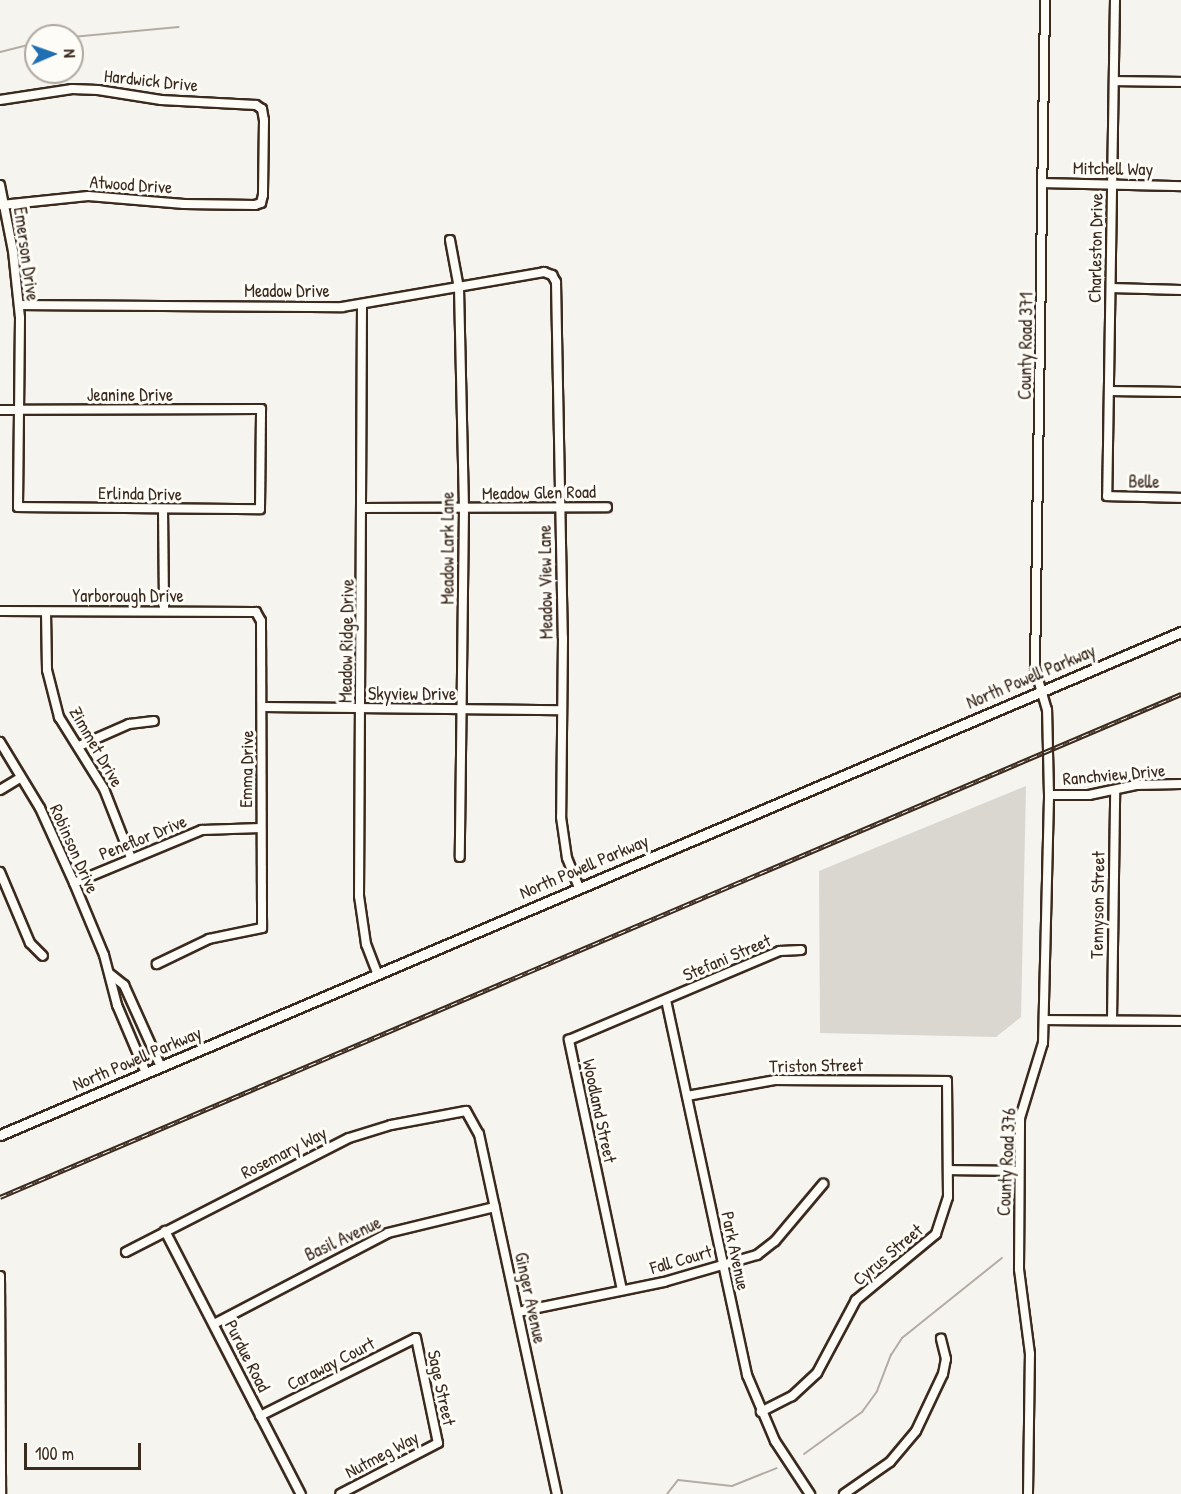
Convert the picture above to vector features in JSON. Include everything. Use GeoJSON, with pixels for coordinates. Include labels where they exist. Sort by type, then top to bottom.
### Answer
{"type":"FeatureCollection","features":[{"type":"Feature","properties":{"kind":"main road","name":"North Powell Parkway"},"geometry":{"type":"LineString","coordinates":[[0,1135],[1181,632]]}},
{"type":"Feature","properties":{"kind":"street","name":"County Road 371"},"geometry":{"type":"LineString","coordinates":[[1040,692],[1035,669],[1045,0]]}},
{"type":"Feature","properties":{"kind":"street","name":"Charleston Drive"},"geometry":{"type":"LineString","coordinates":[[1107,496],[1115,0]]}},
{"type":"Feature","properties":{"kind":"street"},"geometry":{"type":"LineString","coordinates":[[1114,81],[1181,82]]}},
{"type":"Feature","properties":{"kind":"street","name":"Hardwick Drive"},"geometry":{"type":"LineString","coordinates":[[0,100],[72,90],[250,104],[262,109],[261,203]]}},
{"type":"Feature","properties":{"kind":"street","name":"Mitchell Way"},"geometry":{"type":"LineString","coordinates":[[1044,183],[1181,186]]}},
{"type":"Feature","properties":{"kind":"street","name":"Emerson Drive"},"geometry":{"type":"LineString","coordinates":[[0,185],[19,305],[18,507]]}},
{"type":"Feature","properties":{"kind":"street","name":"Atwood Drive"},"geometry":{"type":"LineString","coordinates":[[2,205],[88,196],[184,204],[261,203]]}},
{"type":"Feature","properties":{"kind":"street","name":"Meadow Lark Lane"},"geometry":{"type":"LineString","coordinates":[[450,240],[459,288],[464,509],[460,857]]}},
{"type":"Feature","properties":{"kind":"street","name":"Meadow Drive"},"geometry":{"type":"LineString","coordinates":[[19,305],[362,305],[544,272],[552,275]]}},
{"type":"Feature","properties":{"kind":"street","name":"Meadow View Lane"},"geometry":{"type":"LineString","coordinates":[[552,275],[556,282],[562,838],[579,887]]}},
{"type":"Feature","properties":{"kind":"street"},"geometry":{"type":"LineString","coordinates":[[1111,288],[1181,290]]}},
{"type":"Feature","properties":{"kind":"street","name":"Meadow Ridge Drive"},"geometry":{"type":"LineString","coordinates":[[362,305],[361,922],[377,973]]}},
{"type":"Feature","properties":{"kind":"street"},"geometry":{"type":"LineString","coordinates":[[1109,391],[1181,392]]}},
{"type":"Feature","properties":{"kind":"street","name":"Jeanine Drive"},"geometry":{"type":"LineString","coordinates":[[0,410],[261,409],[260,509]]}},
{"type":"Feature","properties":{"kind":"street","name":"Belle"},"geometry":{"type":"LineString","coordinates":[[1107,496],[1181,498]]}},
{"type":"Feature","properties":{"kind":"street","name":"Erlinda Drive"},"geometry":{"type":"LineString","coordinates":[[18,507],[260,509]]}},
{"type":"Feature","properties":{"kind":"street","name":"Meadow Glen Road"},"geometry":{"type":"LineString","coordinates":[[363,508],[607,507]]}},
{"type":"Feature","properties":{"kind":"street"},"geometry":{"type":"LineString","coordinates":[[163,509],[164,610]]}},
{"type":"Feature","properties":{"kind":"street","name":"Yarborough Drive"},"geometry":{"type":"LineString","coordinates":[[0,611],[256,612]]}},
{"type":"Feature","properties":{"kind":"street","name":"Zimmet Drive"},"geometry":{"type":"LineString","coordinates":[[46,612],[52,694],[59,717],[80,746],[119,819],[131,858]]}},
{"type":"Feature","properties":{"kind":"street","name":"Emma Drive"},"geometry":{"type":"LineString","coordinates":[[157,964],[209,939],[262,928],[263,707],[261,621],[256,612]]}},
{"type":"Feature","properties":{"kind":"street","name":"County Road 376"},"geometry":{"type":"LineString","coordinates":[[1028,1494],[1030,1354],[1019,1269],[1019,1171],[1020,1118],[1043,1043],[1049,795],[1047,710],[1040,692]]}},
{"type":"Feature","properties":{"kind":"street","name":"Skyview Drive"},"geometry":{"type":"LineString","coordinates":[[263,707],[562,710]]}},
{"type":"Feature","properties":{"kind":"street"},"geometry":{"type":"LineString","coordinates":[[80,746],[129,724],[154,721]]}},
{"type":"Feature","properties":{"kind":"street","name":"Robinson Drive"},"geometry":{"type":"LineString","coordinates":[[0,742],[40,808],[74,883],[109,973],[117,1005],[146,1073]]}},
{"type":"Feature","properties":{"kind":"street"},"geometry":{"type":"LineString","coordinates":[[0,790],[20,778]]}},
{"type":"Feature","properties":{"kind":"street","name":"Ranchview Drive"},"geometry":{"type":"LineString","coordinates":[[1049,795],[1115,791],[1136,785],[1181,784]]}},
{"type":"Feature","properties":{"kind":"street","name":"Tennyson Street"},"geometry":{"type":"LineString","coordinates":[[1112,1020],[1115,791]]}},
{"type":"Feature","properties":{"kind":"street","name":"Peneflor Drive"},"geometry":{"type":"LineString","coordinates":[[74,883],[201,830],[261,828]]}},
{"type":"Feature","properties":{"kind":"street"},"geometry":{"type":"LineString","coordinates":[[0,872],[30,943],[43,956]]}},
{"type":"Feature","properties":{"kind":"street","name":"Stefani Street"},"geometry":{"type":"LineString","coordinates":[[666,1000],[780,951],[801,950]]}},
{"type":"Feature","properties":{"kind":"street","name":"Robinson Drive"},"geometry":{"type":"LineString","coordinates":[[109,973],[124,985],[161,1067]]}},
{"type":"Feature","properties":{"kind":"street","name":"Park Avenue"},"geometry":{"type":"LineString","coordinates":[[666,1000],[747,1375],[774,1441],[797,1469],[810,1494]]}},
{"type":"Feature","properties":{"kind":"street","name":"Woodland Street"},"geometry":{"type":"LineString","coordinates":[[622,1290],[569,1040],[666,1000]]}},
{"type":"Feature","properties":{"kind":"street"},"geometry":{"type":"LineString","coordinates":[[1044,1020],[1181,1021]]}},
{"type":"Feature","properties":{"kind":"street","name":"Triston Street"},"geometry":{"type":"LineString","coordinates":[[687,1096],[775,1080],[947,1082]]}},
{"type":"Feature","properties":{"kind":"street","name":"Cyrus Street"},"geometry":{"type":"LineString","coordinates":[[761,1412],[792,1396],[817,1373],[856,1300],[936,1234],[946,1210],[947,1082]]}},
{"type":"Feature","properties":{"kind":"street","name":"Ginger Avenue"},"geometry":{"type":"LineString","coordinates":[[466,1111],[479,1134],[557,1494]]}},
{"type":"Feature","properties":{"kind":"street","name":"Rosemary Way"},"geometry":{"type":"LineString","coordinates":[[126,1251],[349,1138],[391,1125],[466,1111]]}},
{"type":"Feature","properties":{"kind":"street"},"geometry":{"type":"LineString","coordinates":[[948,1170],[1019,1171]]}},
{"type":"Feature","properties":{"kind":"street","name":"Fall Court"},"geometry":{"type":"LineString","coordinates":[[518,1312],[622,1290],[723,1264],[765,1250],[823,1184]]}},
{"type":"Feature","properties":{"kind":"street","name":"Basil Avenue"},"geometry":{"type":"LineString","coordinates":[[214,1324],[388,1233],[495,1207]]}},
{"type":"Feature","properties":{"kind":"street","name":"Purdue Road"},"geometry":{"type":"LineString","coordinates":[[165,1231],[300,1494]]}},
{"type":"Feature","properties":{"kind":"street"},"geometry":{"type":"LineString","coordinates":[[0,1276],[1,1494]]}},
{"type":"Feature","properties":{"kind":"street","name":"Caraway Court"},"geometry":{"type":"LineString","coordinates":[[260,1416],[416,1338]]}},
{"type":"Feature","properties":{"kind":"street","name":"Sage Street"},"geometry":{"type":"LineString","coordinates":[[416,1338],[438,1443]]}},
{"type":"Feature","properties":{"kind":"street"},"geometry":{"type":"LineString","coordinates":[[844,1494],[890,1462],[916,1431],[943,1374],[946,1359],[941,1340]]}},
{"type":"Feature","properties":{"kind":"street","name":"Nutmeg Way"},"geometry":{"type":"LineString","coordinates":[[340,1494],[438,1443]]}},
{"type":"Feature","properties":{"kind":"shaded area"},"geometry":{"type":"Polygon","coordinates":[[[1026,786],[1021,1017],[996,1037],[820,1033],[819,871],[1026,786]]]}},
{"type":"Feature","properties":{"kind":"waterway"},"geometry":{"type":"LineString","coordinates":[[84,36],[179,27]]}},
{"type":"Feature","properties":{"kind":"waterway"},"geometry":{"type":"LineString","coordinates":[[0,52],[24,46]]}},
{"type":"Feature","properties":{"kind":"waterway"},"geometry":{"type":"LineString","coordinates":[[804,1454],[862,1412],[877,1391],[891,1355],[902,1338],[1002,1258]]}},
{"type":"Feature","properties":{"kind":"waterway"},"geometry":{"type":"LineString","coordinates":[[667,1494],[678,1480],[732,1486],[777,1468]]}},
{"type":"Feature","properties":{"kind":"railway"},"geometry":{"type":"LineString","coordinates":[[0,1197],[1181,694]]}}]}
